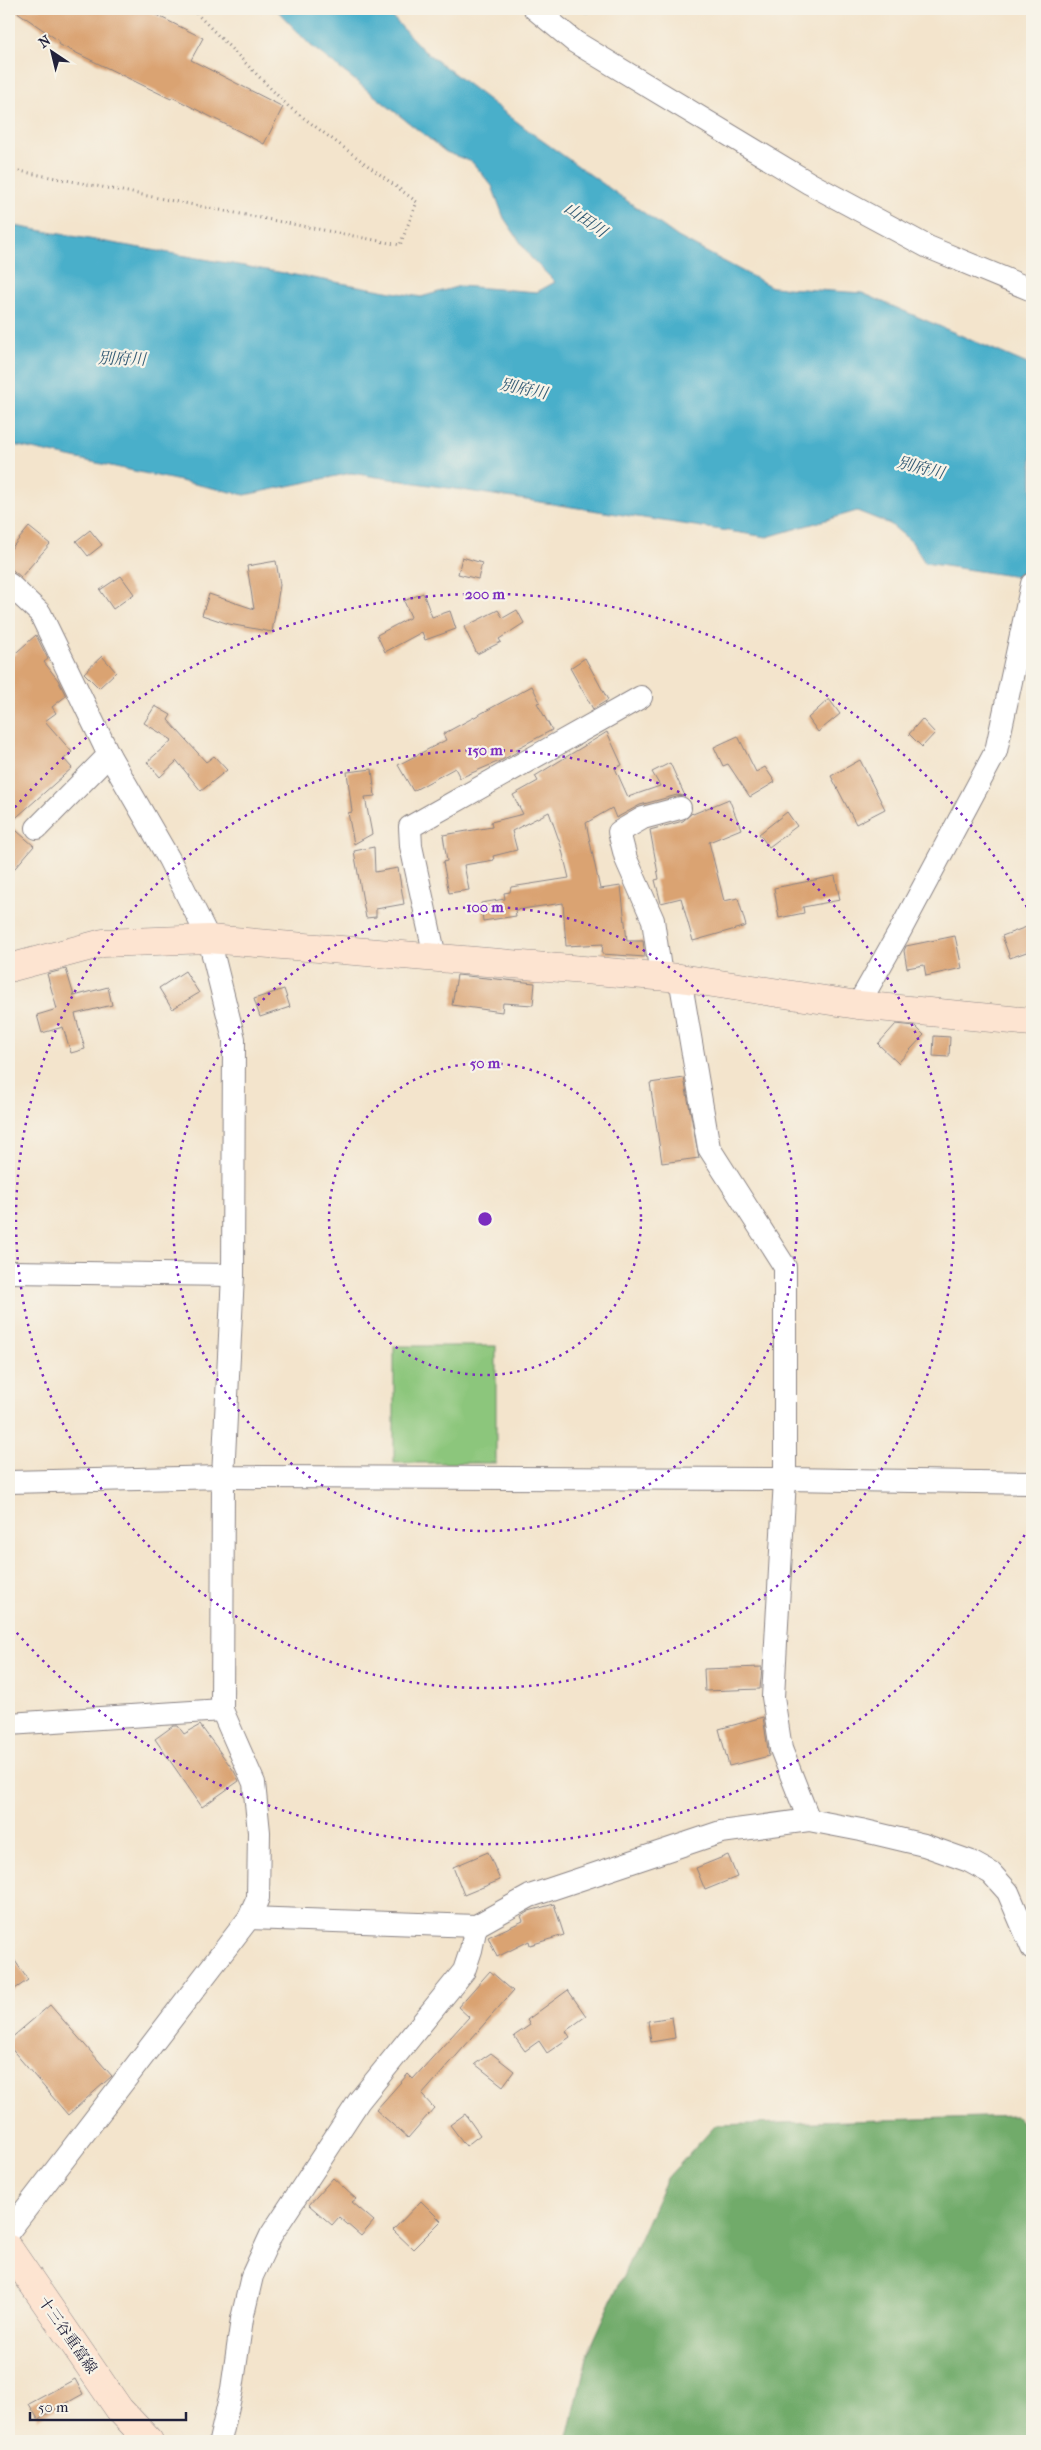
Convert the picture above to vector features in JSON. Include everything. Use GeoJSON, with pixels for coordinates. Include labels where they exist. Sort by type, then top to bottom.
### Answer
{"type":"FeatureCollection","features":[{"type":"Feature","properties":{"kind":"street"},"geometry":{"type":"LineString","coordinates":[[535,9],[575,42],[809,183],[928,247],[1032,290]]}},
{"type":"Feature","properties":{"kind":"street"},"geometry":{"type":"LineString","coordinates":[[9,584],[40,613],[109,755],[169,859],[209,939],[234,1039],[233,1275],[223,1477],[222,1710],[254,1783],[259,1832],[258,1898],[249,1918],[9,2231]]}},
{"type":"Feature","properties":{"kind":"street"},"geometry":{"type":"LineString","coordinates":[[858,1005],[900,931],[996,751],[1032,587]]}},
{"type":"Feature","properties":{"kind":"street"},"geometry":{"type":"LineString","coordinates":[[434,958],[411,846],[410,827],[641,698]]}},
{"type":"Feature","properties":{"kind":"street"},"geometry":{"type":"LineString","coordinates":[[37,828],[109,755]]}},
{"type":"Feature","properties":{"kind":"street"},"geometry":{"type":"LineString","coordinates":[[680,808],[643,818],[619,832],[626,859],[653,920],[671,977],[709,1148],[785,1267],[784,1479],[772,1697],[781,1749],[809,1820]]}},
{"type":"Feature","properties":{"kind":"street"},"geometry":{"type":"LineString","coordinates":[[11,964],[103,943],[209,939],[671,977],[858,1005],[1032,1022]]}},
{"type":"Feature","properties":{"kind":"street"},"geometry":{"type":"LineString","coordinates":[[9,1272],[233,1275]]}},
{"type":"Feature","properties":{"kind":"street"},"geometry":{"type":"LineString","coordinates":[[9,1482],[223,1477],[784,1479],[1032,1483]]}},
{"type":"Feature","properties":{"kind":"street"},"geometry":{"type":"LineString","coordinates":[[9,1724],[222,1710]]}},
{"type":"Feature","properties":{"kind":"street"},"geometry":{"type":"LineString","coordinates":[[249,1918],[476,1926],[530,1896],[720,1832],[809,1820],[924,1845],[969,1861],[991,1873],[1028,1917],[1032,1948]]}},
{"type":"Feature","properties":{"kind":"street"},"geometry":{"type":"LineString","coordinates":[[220,2441],[232,2389],[252,2276],[271,2235],[359,2101],[464,1971],[476,1926]]}},
{"type":"Feature","properties":{"kind":"street","name":"十三谷重富線"},"geometry":{"type":"LineString","coordinates":[[9,2249],[119,2409],[148,2441]]}},
{"type":"Feature","properties":{"kind":"path"},"geometry":{"type":"LineString","coordinates":[[9,170],[400,245],[417,202],[290,107],[192,9]]}},
{"type":"Feature","properties":{"kind":"green space"},"geometry":{"type":"Polygon","coordinates":[[[394,1346],[496,1346],[496,1463],[394,1463],[394,1346]]]}},
{"type":"Feature","properties":{"kind":"green space"},"geometry":{"type":"Polygon","coordinates":[[[1016,2116],[1032,2134],[1032,2441],[567,2441],[588,2353],[667,2178],[716,2125],[1016,2116]]]}},
{"type":"Feature","properties":{"kind":"water"},"geometry":{"type":"Polygon","coordinates":[[[276,9],[385,9],[423,50],[533,134],[678,237],[772,287],[862,293],[1032,366],[1032,579],[925,563],[912,542],[890,524],[857,511],[767,537],[351,473],[245,495],[9,444],[9,225],[421,297],[460,286],[537,292],[555,282],[531,258],[504,218],[492,186],[472,162],[446,152],[310,45],[276,9]]]}},
{"type":"Feature","properties":{"kind":"building"},"geometry":{"type":"Polygon","coordinates":[[[13,9],[144,9],[203,38],[191,60],[283,107],[264,144],[172,97],[171,99],[58,44],[59,41],[13,9]]]}},
{"type":"Feature","properties":{"kind":"building"},"geometry":{"type":"Polygon","coordinates":[[[29,527],[50,544],[21,577],[9,567],[9,551],[29,527]]]}},
{"type":"Feature","properties":{"kind":"building"},"geometry":{"type":"Polygon","coordinates":[[[90,530],[102,545],[88,556],[76,541],[90,530]]]}},
{"type":"Feature","properties":{"kind":"building"},"geometry":{"type":"Polygon","coordinates":[[[462,557],[482,563],[478,579],[458,574],[462,557]]]}},
{"type":"Feature","properties":{"kind":"building"},"geometry":{"type":"Polygon","coordinates":[[[276,561],[280,585],[272,632],[229,624],[202,615],[209,594],[254,609],[247,566],[276,561]]]}},
{"type":"Feature","properties":{"kind":"building"},"geometry":{"type":"Polygon","coordinates":[[[121,576],[134,594],[113,609],[100,590],[121,576]]]}},
{"type":"Feature","properties":{"kind":"building"},"geometry":{"type":"Polygon","coordinates":[[[423,593],[432,617],[450,611],[456,629],[425,640],[422,632],[385,652],[377,635],[411,617],[404,601],[423,593]]]}},
{"type":"Feature","properties":{"kind":"building"},"geometry":{"type":"Polygon","coordinates":[[[498,610],[503,618],[517,610],[524,623],[499,639],[501,642],[477,654],[464,627],[498,610]]]}},
{"type":"Feature","properties":{"kind":"building"},"geometry":{"type":"Polygon","coordinates":[[[36,635],[48,659],[44,662],[58,680],[66,696],[52,707],[56,713],[45,721],[72,752],[64,759],[72,768],[9,824],[9,659],[36,635]]]}},
{"type":"Feature","properties":{"kind":"building"},"geometry":{"type":"Polygon","coordinates":[[[102,656],[116,672],[99,688],[84,673],[102,656]]]}},
{"type":"Feature","properties":{"kind":"building"},"geometry":{"type":"Polygon","coordinates":[[[585,658],[608,700],[593,709],[570,668],[585,658]]]}},
{"type":"Feature","properties":{"kind":"building"},"geometry":{"type":"Polygon","coordinates":[[[532,686],[540,702],[537,703],[552,730],[516,749],[517,752],[502,760],[460,778],[455,768],[413,791],[398,765],[446,740],[443,734],[532,686]]]}},
{"type":"Feature","properties":{"kind":"building"},"geometry":{"type":"Polygon","coordinates":[[[829,699],[840,714],[818,732],[808,718],[829,699]]]}},
{"type":"Feature","properties":{"kind":"building"},"geometry":{"type":"Polygon","coordinates":[[[155,706],[171,715],[168,720],[206,762],[214,756],[227,770],[201,791],[177,761],[160,777],[147,762],[172,740],[144,723],[155,706]]]}},
{"type":"Feature","properties":{"kind":"building"},"geometry":{"type":"Polygon","coordinates":[[[922,719],[935,733],[922,747],[909,734],[922,719]]]}},
{"type":"Feature","properties":{"kind":"building"},"geometry":{"type":"Polygon","coordinates":[[[607,732],[622,765],[615,768],[628,797],[660,786],[652,772],[670,763],[685,796],[677,795],[640,805],[616,818],[612,808],[586,823],[600,889],[621,886],[627,941],[643,941],[645,957],[602,954],[603,944],[566,946],[563,903],[515,910],[516,916],[483,921],[481,903],[505,899],[504,893],[510,892],[511,887],[569,878],[561,846],[549,812],[512,831],[517,850],[493,856],[494,860],[464,865],[469,890],[449,893],[443,862],[447,861],[443,835],[492,827],[491,822],[523,814],[513,795],[538,781],[535,776],[607,732]]]}},
{"type":"Feature","properties":{"kind":"building"},"geometry":{"type":"Polygon","coordinates":[[[738,736],[756,772],[765,767],[775,782],[750,797],[728,764],[723,766],[714,747],[738,736]]]}},
{"type":"Feature","properties":{"kind":"building"},"geometry":{"type":"Polygon","coordinates":[[[860,760],[885,809],[856,824],[831,776],[860,760]]]}},
{"type":"Feature","properties":{"kind":"building"},"geometry":{"type":"Polygon","coordinates":[[[372,769],[375,796],[365,797],[372,834],[354,844],[348,813],[352,812],[347,772],[372,769]]]}},
{"type":"Feature","properties":{"kind":"building"},"geometry":{"type":"Polygon","coordinates":[[[729,799],[741,829],[709,842],[724,901],[738,898],[746,926],[693,941],[681,898],[661,903],[655,880],[659,879],[650,830],[683,821],[692,813],[729,799]]]}},
{"type":"Feature","properties":{"kind":"building"},"geometry":{"type":"Polygon","coordinates":[[[787,812],[797,826],[769,847],[759,834],[787,812]]]}},
{"type":"Feature","properties":{"kind":"building"},"geometry":{"type":"Polygon","coordinates":[[[9,824],[34,846],[9,875],[9,824]]]}},
{"type":"Feature","properties":{"kind":"building"},"geometry":{"type":"Polygon","coordinates":[[[374,847],[375,872],[398,868],[404,904],[376,909],[376,917],[366,918],[354,851],[374,847]]]}},
{"type":"Feature","properties":{"kind":"building"},"geometry":{"type":"Polygon","coordinates":[[[835,876],[840,900],[803,907],[804,913],[779,918],[774,888],[835,876]]]}},
{"type":"Feature","properties":{"kind":"building"},"geometry":{"type":"Polygon","coordinates":[[[1032,925],[1032,950],[1010,958],[1002,936],[1032,925]]]}},
{"type":"Feature","properties":{"kind":"building"},"geometry":{"type":"Polygon","coordinates":[[[955,936],[962,968],[926,976],[924,965],[907,968],[904,951],[906,946],[955,936]]]}},
{"type":"Feature","properties":{"kind":"building"},"geometry":{"type":"Polygon","coordinates":[[[66,969],[74,996],[108,987],[112,1005],[75,1014],[85,1049],[71,1053],[63,1027],[42,1033],[37,1015],[57,1009],[47,974],[66,969]]]}},
{"type":"Feature","properties":{"kind":"building"},"geometry":{"type":"Polygon","coordinates":[[[185,971],[199,993],[172,1009],[159,988],[185,971]]]}},
{"type":"Feature","properties":{"kind":"building"},"geometry":{"type":"Polygon","coordinates":[[[457,975],[535,983],[533,1005],[503,1003],[502,1012],[452,1005],[457,975]]]}},
{"type":"Feature","properties":{"kind":"building"},"geometry":{"type":"Polygon","coordinates":[[[284,989],[290,1007],[260,1017],[254,999],[284,989]]]}},
{"type":"Feature","properties":{"kind":"building"},"geometry":{"type":"Polygon","coordinates":[[[896,1024],[915,1026],[924,1035],[898,1063],[878,1044],[896,1024]]]}},
{"type":"Feature","properties":{"kind":"building"},"geometry":{"type":"Polygon","coordinates":[[[934,1036],[950,1037],[949,1057],[933,1056],[934,1036]]]}},
{"type":"Feature","properties":{"kind":"building"},"geometry":{"type":"Polygon","coordinates":[[[684,1078],[699,1158],[662,1163],[650,1083],[684,1078]]]}},
{"type":"Feature","properties":{"kind":"building"},"geometry":{"type":"Polygon","coordinates":[[[762,1667],[760,1689],[705,1691],[704,1669],[762,1667]]]}},
{"type":"Feature","properties":{"kind":"building"},"geometry":{"type":"Polygon","coordinates":[[[763,1717],[769,1756],[729,1766],[719,1729],[763,1717]]]}},
{"type":"Feature","properties":{"kind":"building"},"geometry":{"type":"Polygon","coordinates":[[[200,1725],[234,1771],[239,1781],[202,1807],[155,1739],[173,1726],[178,1726],[184,1734],[200,1725]]]}},
{"type":"Feature","properties":{"kind":"building"},"geometry":{"type":"Polygon","coordinates":[[[488,1852],[500,1880],[464,1895],[453,1867],[488,1852]]]}},
{"type":"Feature","properties":{"kind":"building"},"geometry":{"type":"Polygon","coordinates":[[[728,1855],[737,1877],[705,1890],[696,1868],[728,1855]]]}},
{"type":"Feature","properties":{"kind":"building"},"geometry":{"type":"Polygon","coordinates":[[[554,1904],[564,1935],[530,1945],[529,1941],[497,1957],[488,1937],[523,1921],[521,1916],[529,1911],[554,1904]]]}},
{"type":"Feature","properties":{"kind":"building"},"geometry":{"type":"Polygon","coordinates":[[[9,1952],[28,1980],[9,1993],[9,1952]]]}},
{"type":"Feature","properties":{"kind":"building"},"geometry":{"type":"Polygon","coordinates":[[[490,1971],[513,1991],[422,2095],[434,2108],[408,2138],[376,2110],[408,2074],[413,2079],[469,2017],[458,2007],[490,1971]]]}},
{"type":"Feature","properties":{"kind":"building"},"geometry":{"type":"Polygon","coordinates":[[[568,1990],[586,2016],[566,2031],[570,2037],[547,2053],[539,2041],[525,2051],[514,2036],[530,2025],[527,2020],[568,1990]]]}},
{"type":"Feature","properties":{"kind":"building"},"geometry":{"type":"Polygon","coordinates":[[[50,2005],[112,2076],[68,2115],[9,2046],[9,2040],[50,2005]]]}},
{"type":"Feature","properties":{"kind":"building"},"geometry":{"type":"Polygon","coordinates":[[[672,2017],[675,2038],[651,2042],[648,2021],[672,2017]]]}},
{"type":"Feature","properties":{"kind":"building"},"geometry":{"type":"Polygon","coordinates":[[[491,2053],[514,2071],[503,2086],[475,2064],[491,2053]]]}},
{"type":"Feature","properties":{"kind":"building"},"geometry":{"type":"Polygon","coordinates":[[[465,2114],[480,2135],[466,2146],[450,2125],[465,2114]]]}},
{"type":"Feature","properties":{"kind":"building"},"geometry":{"type":"Polygon","coordinates":[[[333,2178],[356,2199],[352,2202],[374,2221],[361,2236],[339,2217],[332,2225],[309,2205],[333,2178]]]}},
{"type":"Feature","properties":{"kind":"building"},"geometry":{"type":"Polygon","coordinates":[[[421,2201],[441,2221],[413,2249],[393,2230],[421,2201]]]}},
{"type":"Feature","properties":{"kind":"building"},"geometry":{"type":"Polygon","coordinates":[[[75,2379],[83,2394],[38,2419],[29,2404],[75,2379]]]}},
{"type":"Feature","properties":{"kind":"waterway"},"geometry":{"type":"LineString","coordinates":[[9,2201],[12,2206]]}},
{"type":"Feature","properties":{"kind":"water label","name":"山田川"},"geometry":{"type":"Point","coordinates":[586,219]}},
{"type":"Feature","properties":{"kind":"water label","name":"別府川"},"geometry":{"type":"Point","coordinates":[122,358]}},
{"type":"Feature","properties":{"kind":"water label","name":"別府川"},"geometry":{"type":"Point","coordinates":[524,388]}},
{"type":"Feature","properties":{"kind":"water label","name":"別府川"},"geometry":{"type":"Point","coordinates":[921,467]}}]}
